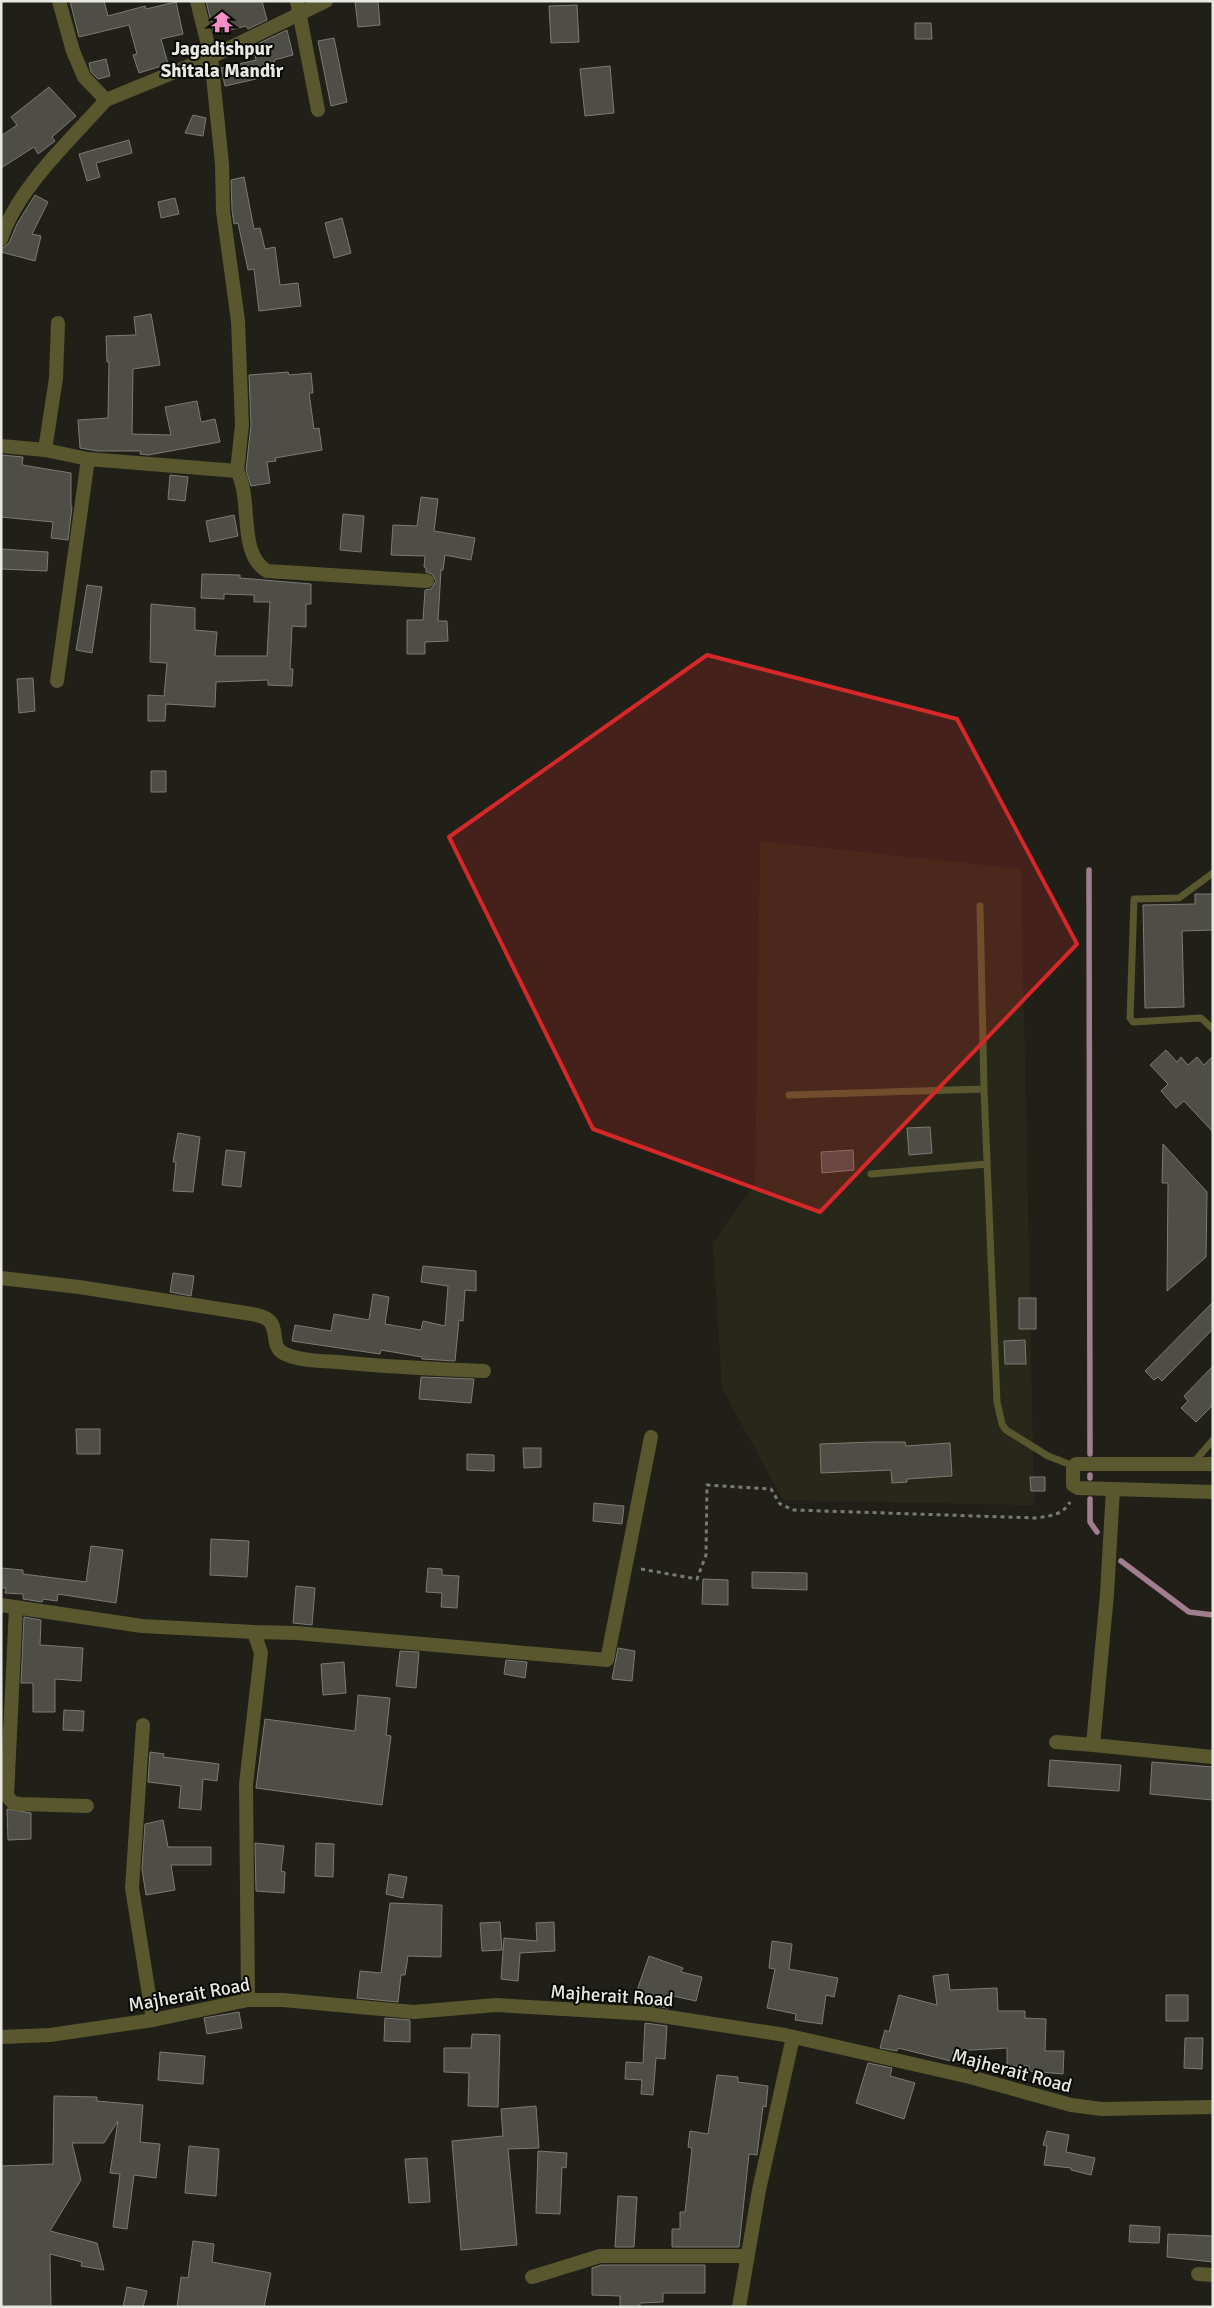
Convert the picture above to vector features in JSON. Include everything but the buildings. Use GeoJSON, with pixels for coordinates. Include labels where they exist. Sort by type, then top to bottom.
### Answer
{"type":"FeatureCollection","features":[{"type":"Feature","properties":{"kind":"street"},"geometry":{"type":"LineString","coordinates":[[59,1],[73,51],[84,77],[106,100]]}},
{"type":"Feature","properties":{"kind":"street"},"geometry":{"type":"LineString","coordinates":[[197,1],[211,57],[222,164],[222,211],[238,321],[242,425],[237,471],[242,484],[250,545],[254,558],[267,571],[427,581]]}},
{"type":"Feature","properties":{"kind":"street"},"geometry":{"type":"LineString","coordinates":[[1,239],[16,206],[43,171],[106,100],[211,57],[298,8],[326,1]]}},
{"type":"Feature","properties":{"kind":"street"},"geometry":{"type":"LineString","coordinates":[[298,8],[318,110]]}},
{"type":"Feature","properties":{"kind":"street"},"geometry":{"type":"LineString","coordinates":[[45,450],[56,378],[58,323]]}},
{"type":"Feature","properties":{"kind":"street"},"geometry":{"type":"LineString","coordinates":[[1,446],[45,450],[88,459],[237,471]]}},
{"type":"Feature","properties":{"kind":"street"},"geometry":{"type":"LineString","coordinates":[[57,681],[88,459]]}},
{"type":"Feature","properties":{"kind":"street"},"geometry":{"type":"LineString","coordinates":[[1,1278],[79,1287],[252,1314],[266,1319],[271,1324],[275,1345],[285,1354],[312,1360],[391,1367],[484,1371]]}},
{"type":"Feature","properties":{"kind":"street"},"geometry":{"type":"LineString","coordinates":[[1,1605],[142,1626],[296,1633],[607,1660],[651,1437]]}},
{"type":"Feature","properties":{"kind":"street"},"geometry":{"type":"LineString","coordinates":[[1213,1464],[1074,1466],[1073,1485],[1078,1488],[1213,1492]]}},
{"type":"Feature","properties":{"kind":"street"},"geometry":{"type":"LineString","coordinates":[[1093,1745],[1107,1594],[1112,1489]]}},
{"type":"Feature","properties":{"kind":"street"},"geometry":{"type":"LineString","coordinates":[[16,1607],[7,1796],[13,1803],[20,1804],[87,1806]]}},
{"type":"Feature","properties":{"kind":"street"},"geometry":{"type":"LineString","coordinates":[[248,2000],[246,1784],[261,1653],[254,1632]]}},
{"type":"Feature","properties":{"kind":"street"},"geometry":{"type":"LineString","coordinates":[[143,1725],[132,1888],[153,2020]]}},
{"type":"Feature","properties":{"kind":"street"},"geometry":{"type":"LineString","coordinates":[[1056,1742],[1213,1757]]}},
{"type":"Feature","properties":{"kind":"street","name":"Majherait Road"},"geometry":{"type":"LineString","coordinates":[[1,2037],[50,2036],[153,2020],[248,2000],[283,2000],[414,2012],[496,2005],[649,2014],[794,2037],[970,2077],[1071,2105],[1102,2109],[1213,2107]]}},
{"type":"Feature","properties":{"kind":"street"},"geometry":{"type":"LineString","coordinates":[[740,2307],[759,2190],[794,2037]]}},
{"type":"Feature","properties":{"kind":"street"},"geometry":{"type":"LineString","coordinates":[[532,2278],[600,2256],[748,2256]]}},
{"type":"Feature","properties":{"kind":"street"},"geometry":{"type":"LineString","coordinates":[[1198,2274],[1213,2275]]}},
{"type":"Feature","properties":{"kind":"lane"},"geometry":{"type":"LineString","coordinates":[[1213,873],[1179,898],[1134,899],[1130,1018],[1133,1022],[1201,1018],[1213,1029]]}},
{"type":"Feature","properties":{"kind":"lane"},"geometry":{"type":"LineString","coordinates":[[980,906],[984,1089],[997,1402],[1002,1424],[1006,1430],[1048,1456],[1074,1466]]}},
{"type":"Feature","properties":{"kind":"lane"},"geometry":{"type":"LineString","coordinates":[[789,1095],[984,1089]]}},
{"type":"Feature","properties":{"kind":"lane"},"geometry":{"type":"LineString","coordinates":[[871,1174],[987,1164]]}},
{"type":"Feature","properties":{"kind":"lane"},"geometry":{"type":"LineString","coordinates":[[1192,1463],[1213,1440]]}},
{"type":"Feature","properties":{"kind":"path"},"geometry":{"type":"LineString","coordinates":[[626,1566],[697,1578],[706,1555],[707,1486],[771,1488],[780,1504],[794,1510],[1036,1518],[1055,1515],[1067,1507],[1078,1488]]}},
{"type":"Feature","properties":{"kind":"highlighted area"},"geometry":{"type":"Polygon","coordinates":[[[707,655],[957,719],[1077,944],[820,1212],[593,1129],[449,837],[707,655]]]}},
{"type":"Feature","properties":{"kind":"shaded area"},"geometry":{"type":"Polygon","coordinates":[[[760,841],[1021,869],[1034,1505],[783,1500],[722,1388],[713,1243],[755,1184],[760,841]]]}},
{"type":"Feature","properties":{"kind":"waterway"},"geometry":{"type":"LineString","coordinates":[[1089,870],[1090,1454]]}},
{"type":"Feature","properties":{"kind":"waterway"},"geometry":{"type":"LineString","coordinates":[[1090,1499],[1090,1522],[1097,1532]]}},
{"type":"Feature","properties":{"kind":"waterway"},"geometry":{"type":"LineString","coordinates":[[1121,1561],[1189,1612],[1213,1615]]}},
{"type":"Feature","properties":{"kind":"place","name":"Jagadishpur Shitala Mandir"},"geometry":{"type":"Point","coordinates":[222,22]}}]}
